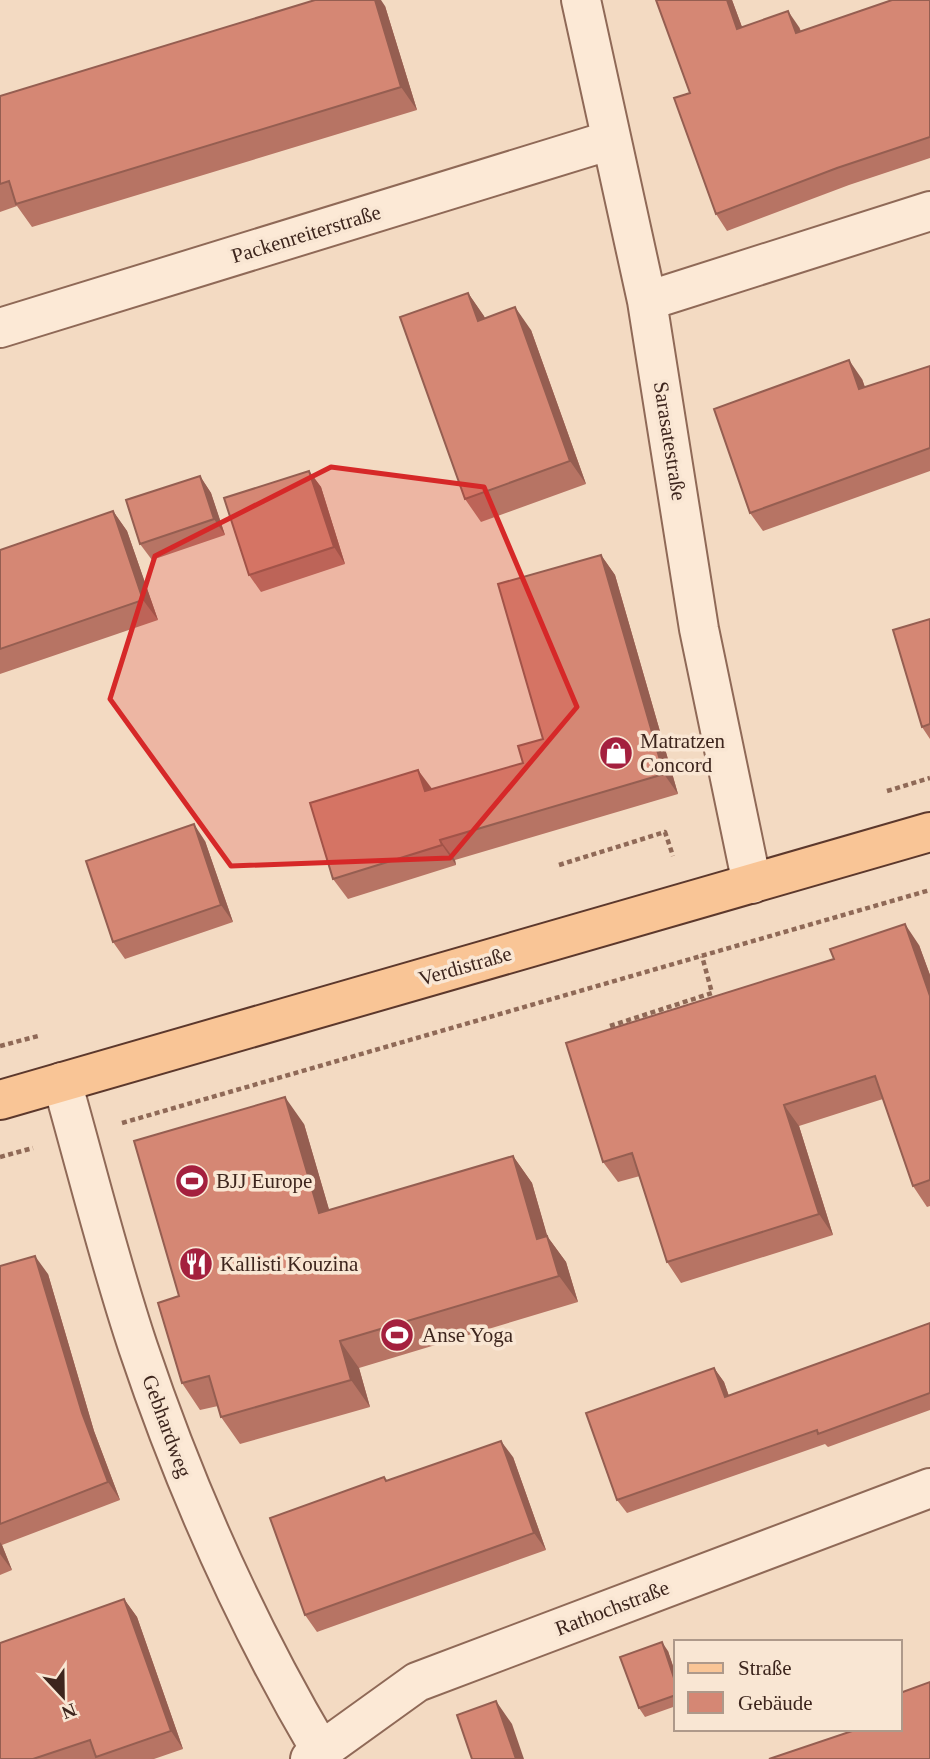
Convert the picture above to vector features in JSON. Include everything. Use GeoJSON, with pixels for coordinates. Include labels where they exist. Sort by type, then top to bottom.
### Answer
{"type":"FeatureCollection","features":[{"type":"Feature","properties":{"kind":"main road","name":"Verdistraße"},"geometry":{"type":"LineString","coordinates":[[0,1100],[930,832]]}},
{"type":"Feature","properties":{"kind":"street","name":"Sarasatestraße"},"geometry":{"type":"LineString","coordinates":[[581,0],[648,301],[699,629],[752,884]]}},
{"type":"Feature","properties":{"kind":"street","name":"Packenreiterstraße"},"geometry":{"type":"LineString","coordinates":[[0,328],[611,141]]}},
{"type":"Feature","properties":{"kind":"street"},"geometry":{"type":"LineString","coordinates":[[648,301],[930,211]]}},
{"type":"Feature","properties":{"kind":"street","name":"Gebhardweg"},"geometry":{"type":"LineString","coordinates":[[62,1082],[138,1346],[200,1513],[315,1755]]}},
{"type":"Feature","properties":{"kind":"street","name":"Rathochstraße"},"geometry":{"type":"LineString","coordinates":[[315,1755],[416,1682],[930,1488]]}},
{"type":"Feature","properties":{"kind":"path"},"geometry":{"type":"LineString","coordinates":[[559,866],[665,832],[673,856]]}},
{"type":"Feature","properties":{"kind":"path"},"geometry":{"type":"LineString","coordinates":[[0,1157],[930,890]]}},
{"type":"Feature","properties":{"kind":"path"},"geometry":{"type":"LineString","coordinates":[[610,1026],[712,993],[702,956]]}},
{"type":"Feature","properties":{"kind":"highlighted area"},"geometry":{"type":"Polygon","coordinates":[[[331,467],[484,487],[577,707],[450,858],[231,866],[110,699],[155,556],[331,467]]]}},
{"type":"Feature","properties":{"kind":"building"},"geometry":{"type":"Polygon","coordinates":[[[315,0],[375,0],[401,87],[16,204],[9,181],[0,184],[0,96],[315,0]]]}},
{"type":"Feature","properties":{"kind":"building"},"geometry":{"type":"Polygon","coordinates":[[[656,0],[727,0],[737,29],[788,11],[796,33],[892,0],[930,0],[930,137],[837,168],[716,214],[674,98],[690,93],[656,0]]]}},
{"type":"Feature","properties":{"kind":"building"},"geometry":{"type":"Polygon","coordinates":[[[468,293],[478,321],[515,307],[570,461],[465,499],[400,317],[468,293]]]}},
{"type":"Feature","properties":{"kind":"building"},"geometry":{"type":"Polygon","coordinates":[[[849,360],[859,389],[930,366],[930,448],[750,513],[714,409],[849,360]]]}},
{"type":"Feature","properties":{"kind":"building"},"geometry":{"type":"Polygon","coordinates":[[[309,471],[334,547],[249,575],[224,498],[309,471]]]}},
{"type":"Feature","properties":{"kind":"building"},"geometry":{"type":"Polygon","coordinates":[[[200,476],[214,519],[140,544],[126,500],[200,476]]]}},
{"type":"Feature","properties":{"kind":"building"},"geometry":{"type":"Polygon","coordinates":[[[113,511],[143,600],[0,649],[0,550],[113,511]]]}},
{"type":"Feature","properties":{"kind":"building"},"geometry":{"type":"Polygon","coordinates":[[[601,555],[664,774],[440,840],[442,845],[333,879],[310,803],[418,770],[425,791],[523,763],[518,746],[543,739],[498,584],[601,555]]]}},
{"type":"Feature","properties":{"kind":"building"},"geometry":{"type":"Polygon","coordinates":[[[930,619],[930,724],[922,727],[893,630],[930,619]]]}},
{"type":"Feature","properties":{"kind":"building"},"geometry":{"type":"Polygon","coordinates":[[[194,824],[221,905],[113,942],[86,861],[194,824]]]}},
{"type":"Feature","properties":{"kind":"building"},"geometry":{"type":"Polygon","coordinates":[[[905,924],[930,996],[930,1180],[913,1186],[875,1076],[784,1105],[819,1214],[667,1262],[632,1153],[603,1162],[566,1043],[834,959],[830,949],[905,924]]]}},
{"type":"Feature","properties":{"kind":"building"},"geometry":{"type":"Polygon","coordinates":[[[285,1097],[319,1213],[513,1156],[537,1239],[547,1236],[559,1276],[340,1341],[351,1380],[221,1417],[209,1376],[182,1383],[158,1303],[179,1296],[134,1141],[285,1097]]]}},
{"type":"Feature","properties":{"kind":"building"},"geometry":{"type":"Polygon","coordinates":[[[35,1256],[82,1413],[108,1482],[0,1524],[0,1266],[35,1256]]]}},
{"type":"Feature","properties":{"kind":"building"},"geometry":{"type":"Polygon","coordinates":[[[930,1323],[930,1393],[818,1434],[817,1430],[617,1500],[586,1413],[714,1368],[725,1397],[930,1323]]]}},
{"type":"Feature","properties":{"kind":"building"},"geometry":{"type":"Polygon","coordinates":[[[501,1441],[534,1533],[305,1615],[270,1518],[384,1477],[386,1481],[501,1441]]]}},
{"type":"Feature","properties":{"kind":"building"},"geometry":{"type":"Polygon","coordinates":[[[124,1599],[171,1731],[96,1757],[90,1740],[33,1759],[0,1759],[0,1643],[124,1599]]]}},
{"type":"Feature","properties":{"kind":"building"},"geometry":{"type":"Polygon","coordinates":[[[662,1642],[674,1678],[674,1696],[639,1708],[620,1657],[662,1642]]]}},
{"type":"Feature","properties":{"kind":"building"},"geometry":{"type":"Polygon","coordinates":[[[930,1682],[930,1759],[769,1759],[852,1731],[902,1731],[902,1692],[930,1682]]]}},
{"type":"Feature","properties":{"kind":"building"},"geometry":{"type":"Polygon","coordinates":[[[496,1701],[516,1759],[472,1759],[457,1715],[496,1701]]]}},
{"type":"Feature","properties":{"kind":"place","name":"Matratzen Concord"},"geometry":{"type":"Point","coordinates":[616,753]}},
{"type":"Feature","properties":{"kind":"place","name":"BJJ Europe"},"geometry":{"type":"Point","coordinates":[192,1181]}},
{"type":"Feature","properties":{"kind":"place","name":"Kallisti Kouzina"},"geometry":{"type":"Point","coordinates":[196,1264]}},
{"type":"Feature","properties":{"kind":"place","name":"Anse Yoga"},"geometry":{"type":"Point","coordinates":[397,1335]}}]}
